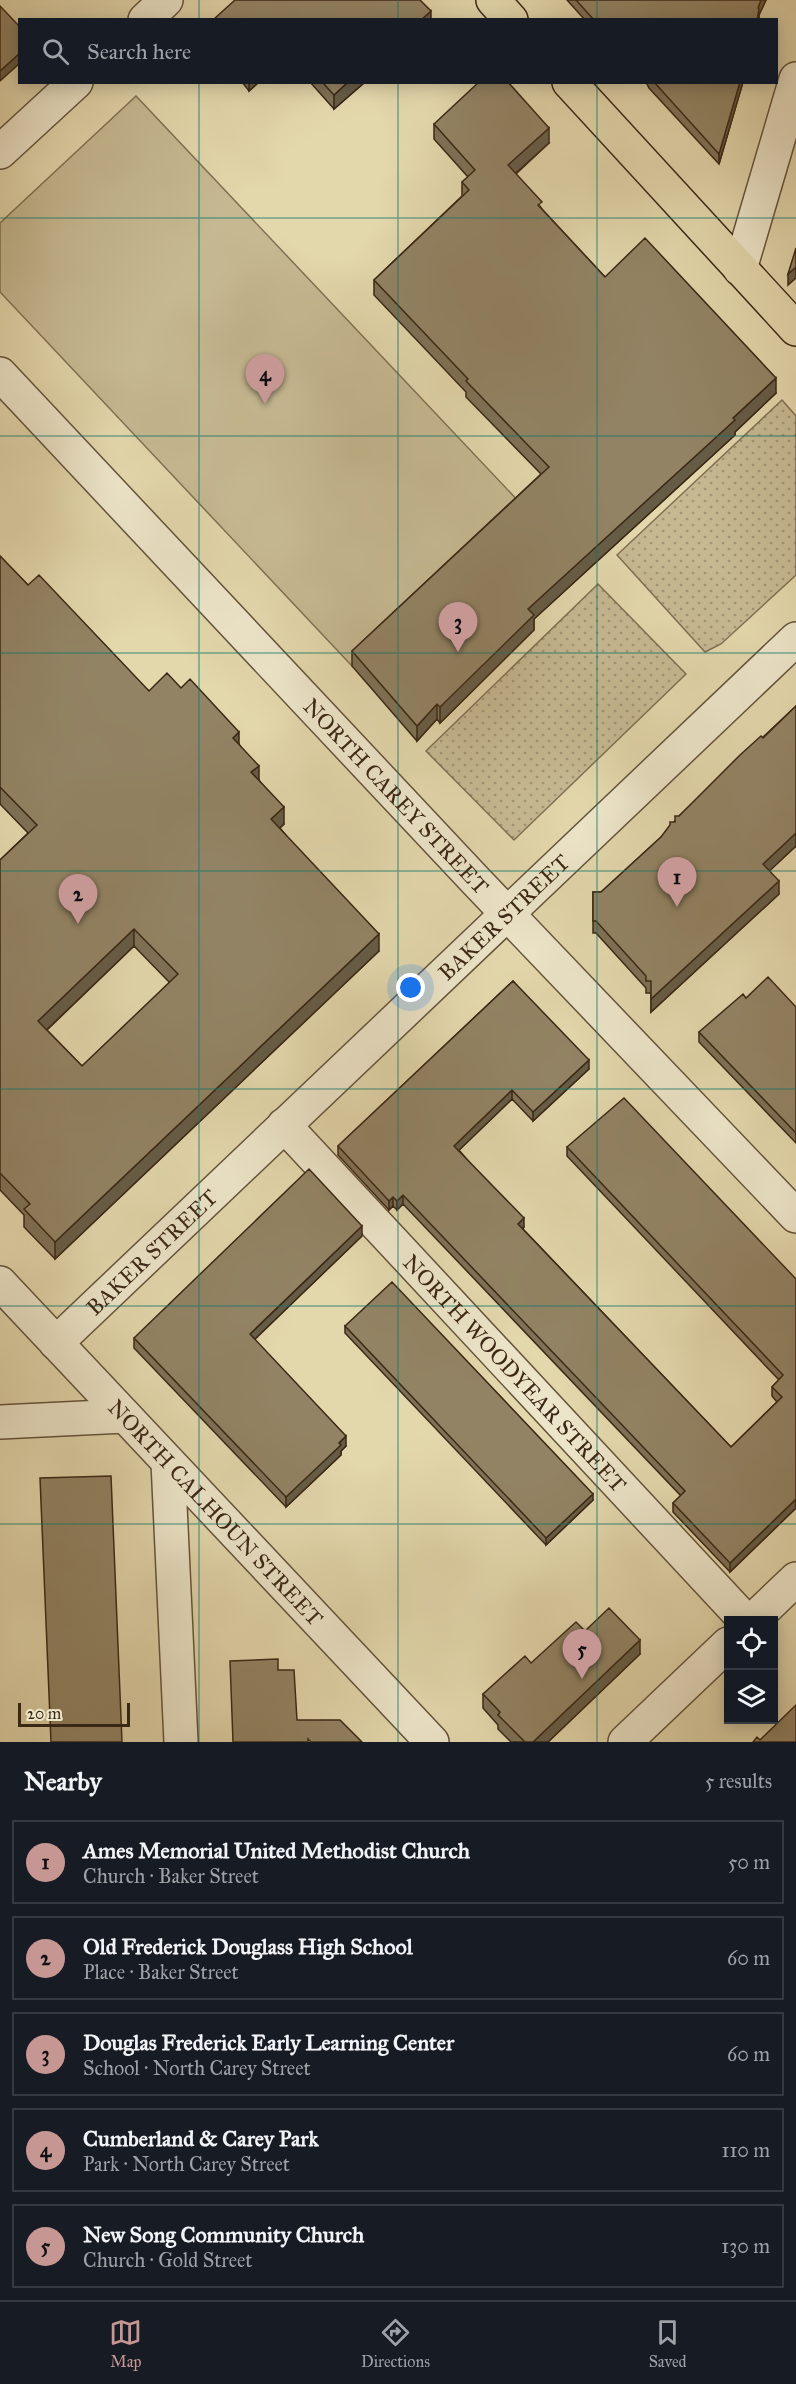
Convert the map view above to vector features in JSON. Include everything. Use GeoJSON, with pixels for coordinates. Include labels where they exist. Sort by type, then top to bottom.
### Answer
{"type":"FeatureCollection","features":[{"type":"Feature","properties":{"kind":"main road"},"geometry":{"type":"LineString","coordinates":[[493,0],[509,18]]}},
{"type":"Feature","properties":{"kind":"main road"},"geometry":{"type":"LineString","coordinates":[[570,84],[796,329]]}},
{"type":"Feature","properties":{"kind":"street"},"geometry":{"type":"LineString","coordinates":[[147,18],[166,0]]}},
{"type":"Feature","properties":{"kind":"street"},"geometry":{"type":"LineString","coordinates":[[740,269],[796,79]]}},
{"type":"Feature","properties":{"kind":"street"},"geometry":{"type":"LineString","coordinates":[[0,152],[74,84]]}},
{"type":"Feature","properties":{"kind":"street","name":"NORTH CAREY STREET"},"geometry":{"type":"LineString","coordinates":[[0,374],[796,1216]]}},
{"type":"Feature","properties":{"kind":"street","name":"BAKER STREET"},"geometry":{"type":"LineString","coordinates":[[56,1342],[796,639]]}},
{"type":"Feature","properties":{"kind":"street","name":"NORTH WOODYEAR STREET"},"geometry":{"type":"LineString","coordinates":[[284,1125],[741,1616]]}},
{"type":"Feature","properties":{"kind":"street","name":"NORTH CALHOUN STREET"},"geometry":{"type":"LineString","coordinates":[[0,1283],[432,1742]]}},
{"type":"Feature","properties":{"kind":"street"},"geometry":{"type":"LineString","coordinates":[[0,1422],[125,1416]]}},
{"type":"Feature","properties":{"kind":"street"},"geometry":{"type":"LineString","coordinates":[[168,1462],[181,1742]]}},
{"type":"Feature","properties":{"kind":"street"},"geometry":{"type":"LineString","coordinates":[[757,1616],[796,1580]]}},
{"type":"Feature","properties":{"kind":"street"},"geometry":{"type":"LineString","coordinates":[[625,1742],[724,1649]]}},
{"type":"Feature","properties":{"kind":"shaded area"},"geometry":{"type":"Polygon","coordinates":[[[136,96],[523,506],[352,666],[0,292],[0,223],[136,96]]]}},
{"type":"Feature","properties":{"kind":"shaded area"},"geometry":{"type":"Polygon","coordinates":[[[782,400],[796,416],[796,575],[721,644],[705,652],[617,555],[782,400]]]}},
{"type":"Feature","properties":{"kind":"shaded area"},"geometry":{"type":"Polygon","coordinates":[[[598,584],[686,674],[514,840],[426,751],[598,584]]]}},
{"type":"Feature","properties":{"kind":"building"},"geometry":{"type":"Polygon","coordinates":[[[235,0],[420,0],[431,11],[423,18],[215,18],[235,0]]]}},
{"type":"Feature","properties":{"kind":"building"},"geometry":{"type":"Polygon","coordinates":[[[576,0],[761,0],[757,18],[592,18],[576,0]]]}},
{"type":"Feature","properties":{"kind":"building"},"geometry":{"type":"Polygon","coordinates":[[[0,6],[18,25],[18,55],[0,71],[0,6]]]}},
{"type":"Feature","properties":{"kind":"building"},"geometry":{"type":"Polygon","coordinates":[[[324,84],[346,84],[334,95],[324,84]]]}},
{"type":"Feature","properties":{"kind":"building"},"geometry":{"type":"Polygon","coordinates":[[[477,84],[510,84],[549,128],[508,165],[542,202],[538,205],[605,277],[645,238],[776,378],[733,418],[735,420],[528,609],[534,615],[440,707],[437,704],[417,726],[352,651],[549,467],[466,381],[468,379],[374,280],[469,190],[462,182],[475,170],[434,124],[477,84]]]}},
{"type":"Feature","properties":{"kind":"building"},"geometry":{"type":"Polygon","coordinates":[[[656,84],[739,84],[719,154],[656,84]]]}},
{"type":"Feature","properties":{"kind":"building"},"geometry":{"type":"Polygon","coordinates":[[[796,248],[796,267],[788,274],[796,248]]]}},
{"type":"Feature","properties":{"kind":"building"},"geometry":{"type":"Polygon","coordinates":[[[0,556],[28,585],[39,575],[149,691],[167,673],[181,688],[190,679],[239,732],[233,738],[259,766],[251,772],[284,807],[271,819],[379,934],[55,1242],[24,1209],[30,1204],[0,1173],[0,860],[37,825],[0,787],[0,556]],[[134,929],[38,1021],[82,1066],[178,974],[134,929]]]}},
{"type":"Feature","properties":{"kind":"building"},"geometry":{"type":"Polygon","coordinates":[[[796,706],[796,833],[763,864],[779,881],[651,999],[651,981],[646,981],[646,976],[596,921],[593,921],[593,892],[601,892],[661,837],[670,822],[675,822],[675,816],[679,816],[740,755],[761,736],[763,738],[796,706]]]}},
{"type":"Feature","properties":{"kind":"building"},"geometry":{"type":"Polygon","coordinates":[[[768,977],[796,1007],[796,1133],[699,1032],[743,994],[746,998],[768,977]]]}},
{"type":"Feature","properties":{"kind":"building"},"geometry":{"type":"Polygon","coordinates":[[[513,981],[589,1060],[533,1112],[512,1090],[454,1146],[524,1218],[518,1224],[731,1447],[782,1397],[772,1387],[783,1375],[567,1147],[624,1098],[796,1279],[796,1499],[730,1563],[673,1503],[685,1491],[403,1195],[397,1201],[393,1197],[389,1201],[338,1146],[513,981]]]}},
{"type":"Feature","properties":{"kind":"building"},"geometry":{"type":"Polygon","coordinates":[[[309,1169],[362,1226],[250,1334],[346,1436],[339,1443],[341,1445],[286,1497],[134,1338],[309,1169]]]}},
{"type":"Feature","properties":{"kind":"building"},"geometry":{"type":"Polygon","coordinates":[[[392,1282],[593,1494],[546,1538],[345,1326],[392,1282]]]}},
{"type":"Feature","properties":{"kind":"building"},"geometry":{"type":"Polygon","coordinates":[[[111,1476],[122,1742],[51,1742],[40,1478],[111,1476]]]}},
{"type":"Feature","properties":{"kind":"building"},"geometry":{"type":"Polygon","coordinates":[[[609,1608],[640,1640],[533,1742],[525,1742],[498,1715],[500,1712],[483,1694],[525,1656],[531,1663],[576,1622],[585,1631],[609,1608]]]}},
{"type":"Feature","properties":{"kind":"building"},"geometry":{"type":"Polygon","coordinates":[[[278,1659],[278,1670],[294,1670],[297,1720],[340,1720],[362,1742],[311,1742],[308,1739],[308,1742],[233,1742],[230,1661],[278,1659]]]}},
{"type":"Feature","properties":{"kind":"building"},"geometry":{"type":"Polygon","coordinates":[[[796,1705],[796,1742],[753,1742],[757,1737],[760,1740],[796,1705]]]}},
{"type":"Feature","properties":{"kind":"place","name":"Cumberland & Carey Park"},"geometry":{"type":"Point","coordinates":[265,404]}},
{"type":"Feature","properties":{"kind":"place","name":"Douglas Frederick Early Learning Center"},"geometry":{"type":"Point","coordinates":[458,652]}},
{"type":"Feature","properties":{"kind":"place","name":"Ames Memorial United Methodist Church"},"geometry":{"type":"Point","coordinates":[677,907]}},
{"type":"Feature","properties":{"kind":"place","name":"Old Frederick Douglass High School"},"geometry":{"type":"Point","coordinates":[78,924]}},
{"type":"Feature","properties":{"kind":"place","name":"New Song Community Church"},"geometry":{"type":"Point","coordinates":[582,1679]}}]}
